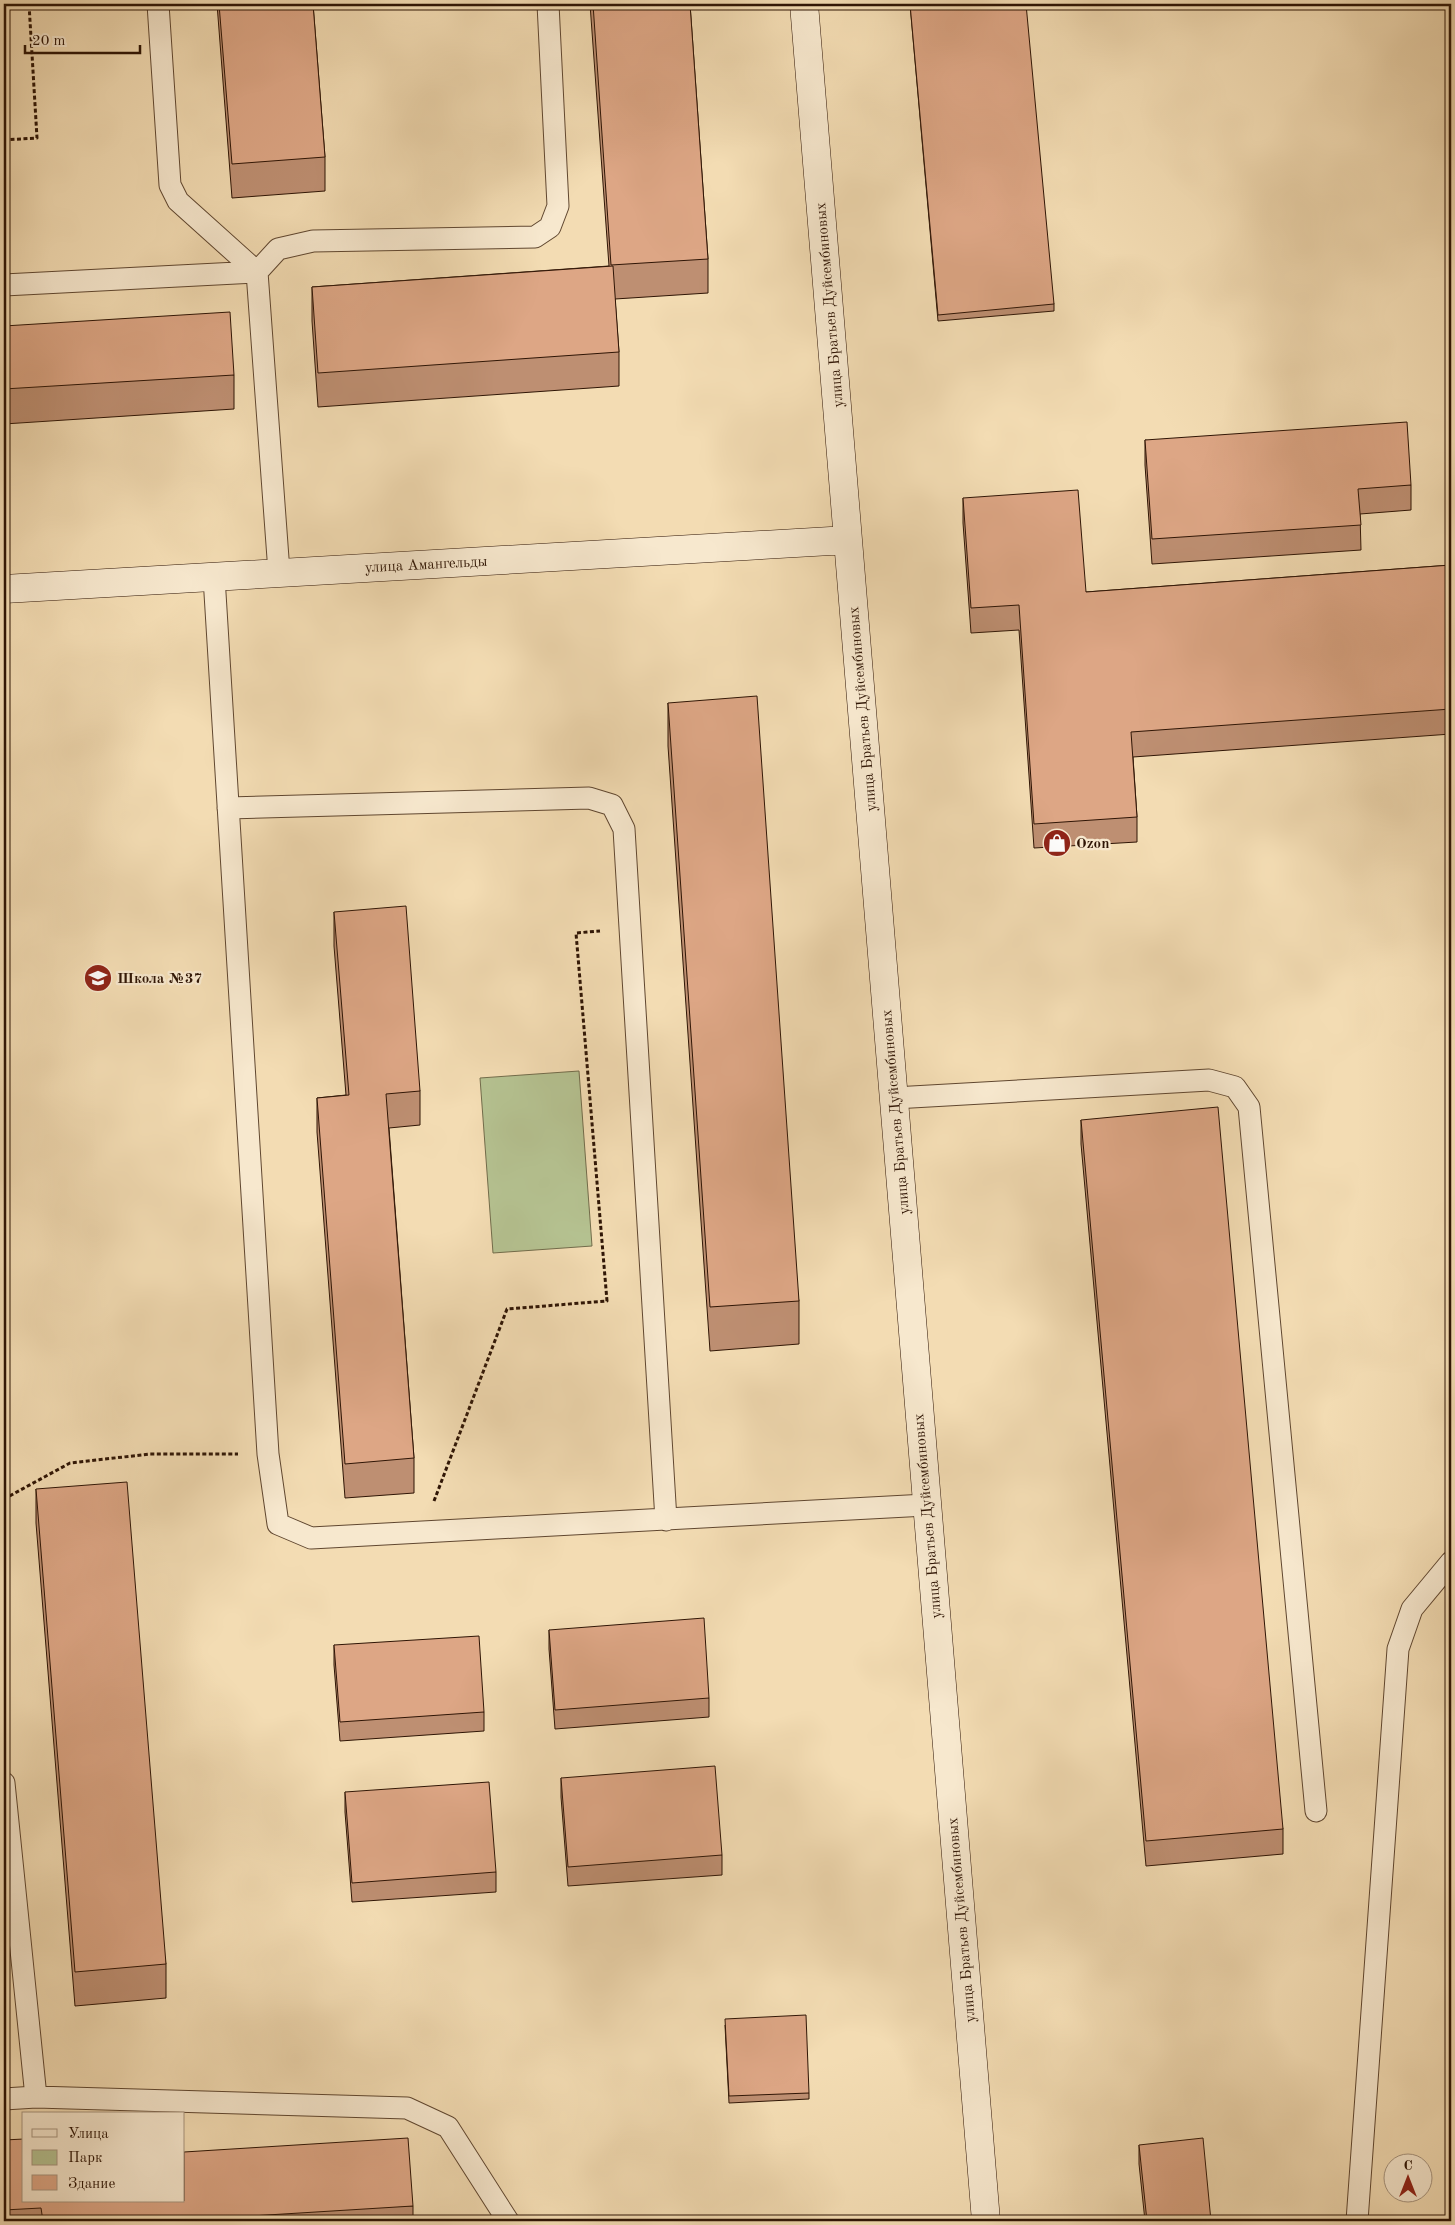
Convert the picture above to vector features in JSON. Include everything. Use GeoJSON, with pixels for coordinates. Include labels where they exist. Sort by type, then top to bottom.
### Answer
{"type":"FeatureCollection","features":[{"type":"Feature","properties":{"kind":"street","name":"улица Братьев Дуйсембиновых"},"geometry":{"type":"LineString","coordinates":[[804,4],[986,2221]]}},
{"type":"Feature","properties":{"kind":"street","name":"улица Амангельды"},"geometry":{"type":"LineString","coordinates":[[4,589],[848,540]]}},
{"type":"Feature","properties":{"kind":"lane"},"geometry":{"type":"LineString","coordinates":[[158,4],[170,185],[178,200],[257,272],[279,572]]}},
{"type":"Feature","properties":{"kind":"lane"},"geometry":{"type":"LineString","coordinates":[[4,285],[257,272],[278,249],[313,241],[535,237],[550,227],[558,206],[548,4]]}},
{"type":"Feature","properties":{"kind":"lane"},"geometry":{"type":"LineString","coordinates":[[214,577],[268,1454],[278,1524],[311,1538],[926,1505]]}},
{"type":"Feature","properties":{"kind":"lane"},"geometry":{"type":"LineString","coordinates":[[228,808],[589,798],[612,805],[624,829],[666,1520]]}},
{"type":"Feature","properties":{"kind":"lane"},"geometry":{"type":"LineString","coordinates":[[894,1098],[1209,1080],[1235,1087],[1249,1107],[1316,1811]]}},
{"type":"Feature","properties":{"kind":"lane"},"geometry":{"type":"LineString","coordinates":[[1357,2221],[1398,1649],[1412,1608],[1451,1562]]}},
{"type":"Feature","properties":{"kind":"lane"},"geometry":{"type":"LineString","coordinates":[[4,1783],[36,2097]]}},
{"type":"Feature","properties":{"kind":"lane"},"geometry":{"type":"LineString","coordinates":[[4,2099],[36,2097],[408,2108],[448,2127],[508,2221]]}},
{"type":"Feature","properties":{"kind":"path"},"geometry":{"type":"LineString","coordinates":[[4,140],[37,138],[29,4]]}},
{"type":"Feature","properties":{"kind":"path"},"geometry":{"type":"LineString","coordinates":[[423,1532],[508,1309],[607,1301],[576,933],[630,929]]}},
{"type":"Feature","properties":{"kind":"path"},"geometry":{"type":"LineString","coordinates":[[4,1499],[70,1463],[150,1454],[268,1454]]}},
{"type":"Feature","properties":{"kind":"green space"},"geometry":{"type":"Polygon","coordinates":[[[579,1071],[592,1246],[493,1253],[480,1078],[579,1071]]]}},
{"type":"Feature","properties":{"kind":"building"},"geometry":{"type":"Polygon","coordinates":[[[219,4],[313,4],[325,157],[232,164],[219,4]]]}},
{"type":"Feature","properties":{"kind":"building"},"geometry":{"type":"Polygon","coordinates":[[[593,4],[690,4],[708,259],[611,265],[593,4]]]}},
{"type":"Feature","properties":{"kind":"building"},"geometry":{"type":"Polygon","coordinates":[[[910,4],[1026,4],[1054,304],[938,315],[910,4]]]}},
{"type":"Feature","properties":{"kind":"building"},"geometry":{"type":"Polygon","coordinates":[[[613,266],[619,352],[318,373],[312,287],[613,266]]]}},
{"type":"Feature","properties":{"kind":"building"},"geometry":{"type":"Polygon","coordinates":[[[230,312],[234,375],[4,389],[4,326],[230,312]]]}},
{"type":"Feature","properties":{"kind":"building"},"geometry":{"type":"Polygon","coordinates":[[[1407,422],[1411,485],[1358,489],[1361,525],[1152,539],[1145,440],[1407,422]]]}},
{"type":"Feature","properties":{"kind":"building"},"geometry":{"type":"Polygon","coordinates":[[[1078,490],[1086,592],[1451,565],[1451,709],[1131,732],[1137,817],[1034,824],[1019,605],[971,608],[963,498],[1078,490]]]}},
{"type":"Feature","properties":{"kind":"building"},"geometry":{"type":"Polygon","coordinates":[[[757,696],[799,1301],[710,1307],[668,703],[757,696]]]}},
{"type":"Feature","properties":{"kind":"building"},"geometry":{"type":"Polygon","coordinates":[[[406,906],[420,1091],[386,1094],[414,1458],[345,1464],[317,1098],[349,1095],[334,912],[406,906]]]}},
{"type":"Feature","properties":{"kind":"building"},"geometry":{"type":"Polygon","coordinates":[[[1218,1107],[1283,1829],[1146,1841],[1081,1120],[1218,1107]]]}},
{"type":"Feature","properties":{"kind":"building"},"geometry":{"type":"Polygon","coordinates":[[[127,1482],[166,1964],[75,1972],[36,1489],[127,1482]]]}},
{"type":"Feature","properties":{"kind":"building"},"geometry":{"type":"Polygon","coordinates":[[[704,1618],[709,1698],[555,1710],[549,1630],[704,1618]]]}},
{"type":"Feature","properties":{"kind":"building"},"geometry":{"type":"Polygon","coordinates":[[[479,1636],[484,1712],[340,1722],[334,1645],[479,1636]]]}},
{"type":"Feature","properties":{"kind":"building"},"geometry":{"type":"Polygon","coordinates":[[[715,1766],[722,1855],[568,1867],[561,1778],[715,1766]]]}},
{"type":"Feature","properties":{"kind":"building"},"geometry":{"type":"Polygon","coordinates":[[[489,1782],[496,1872],[352,1883],[345,1792],[489,1782]]]}},
{"type":"Feature","properties":{"kind":"building"},"geometry":{"type":"Polygon","coordinates":[[[806,2015],[809,2093],[729,2096],[725,2019],[806,2015]]]}},
{"type":"Feature","properties":{"kind":"building"},"geometry":{"type":"Polygon","coordinates":[[[408,2138],[413,2206],[170,2221],[43,2221],[41,2208],[4,2210],[4,2140],[22,2139],[22,2202],[185,2202],[185,2152],[408,2138]]]}},
{"type":"Feature","properties":{"kind":"building"},"geometry":{"type":"Polygon","coordinates":[[[1203,2138],[1211,2221],[1147,2221],[1139,2145],[1203,2138]]]}},
{"type":"Feature","properties":{"kind":"place","name":"Ozon"},"geometry":{"type":"Point","coordinates":[1057,843]}},
{"type":"Feature","properties":{"kind":"place","name":"Школа №37"},"geometry":{"type":"Point","coordinates":[98,978]}}]}
